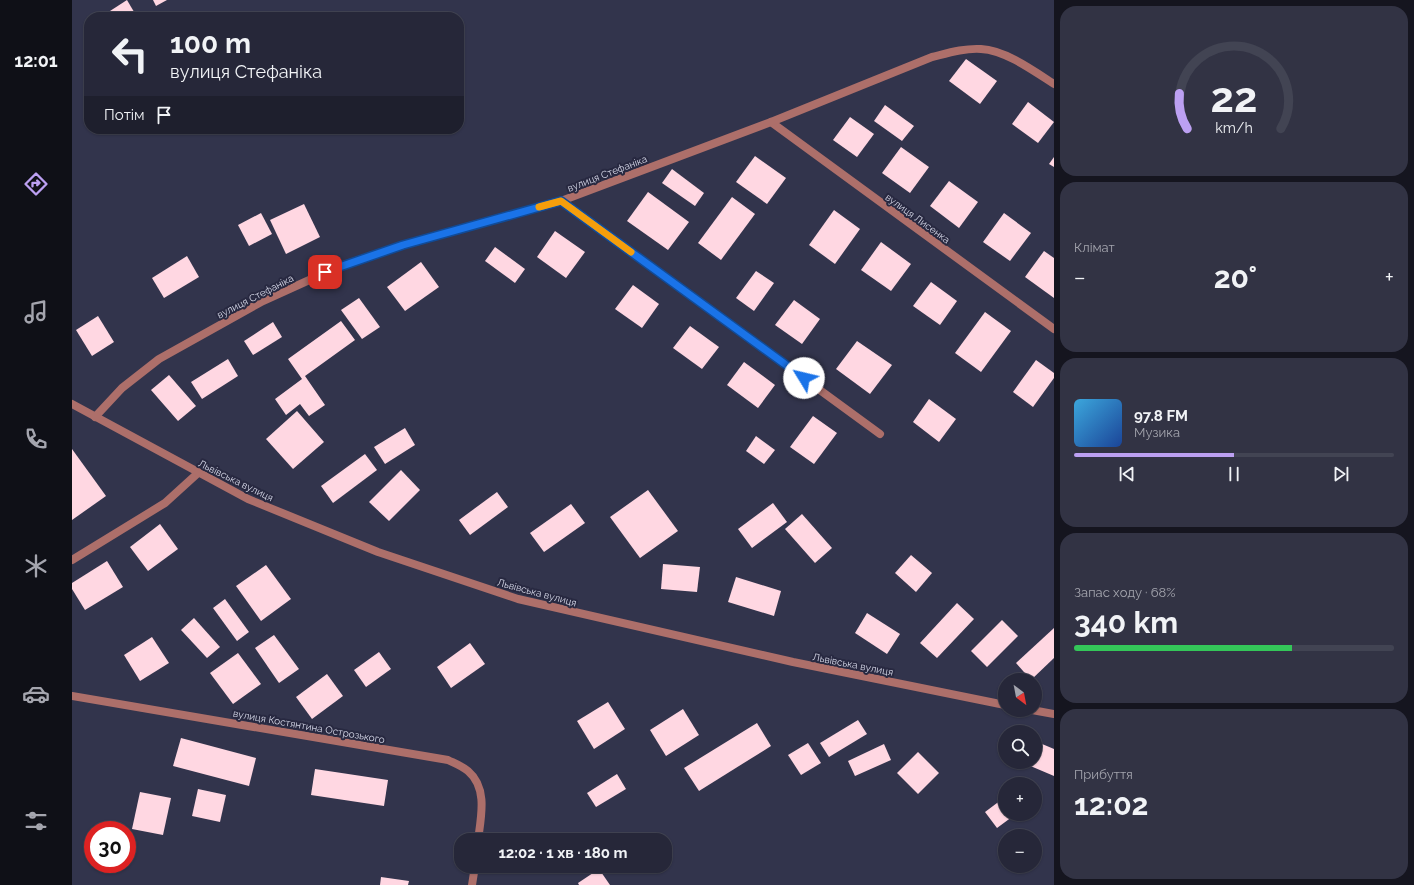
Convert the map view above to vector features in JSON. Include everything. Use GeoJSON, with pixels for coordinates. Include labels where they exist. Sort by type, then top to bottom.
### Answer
{"type":"FeatureCollection","features":[{"type":"Feature","properties":{"kind":"street","name":"вулиця Стефаніка"},"geometry":{"type":"LineString","coordinates":[[95,417],[122,388],[159,359],[263,301],[345,264],[403,245],[561,201],[770,122],[932,56],[957,50],[982,49],[998,53],[1022,64],[1054,84]]}},
{"type":"Feature","properties":{"kind":"street","name":"вулиця Лисенка"},"geometry":{"type":"LineString","coordinates":[[770,122],[1054,329]]}},
{"type":"Feature","properties":{"kind":"street"},"geometry":{"type":"LineString","coordinates":[[561,201],[880,434]]}},
{"type":"Feature","properties":{"kind":"street","name":"Львівська вулиця"},"geometry":{"type":"LineString","coordinates":[[72,404],[248,499],[378,552],[518,599],[793,662],[998,703]]}},
{"type":"Feature","properties":{"kind":"street"},"geometry":{"type":"LineString","coordinates":[[72,560],[165,503],[198,473]]}},
{"type":"Feature","properties":{"kind":"street","name":"вулиця Костянтина Острозького"},"geometry":{"type":"LineString","coordinates":[[72,696],[448,760],[468,771],[476,781],[481,795],[482,807],[479,833]]}},
{"type":"Feature","properties":{"kind":"street"},"geometry":{"type":"LineString","coordinates":[[1042,712],[1054,714]]}},
{"type":"Feature","properties":{"kind":"street"},"geometry":{"type":"LineString","coordinates":[[472,885],[473,873]]}},
{"type":"Feature","properties":{"kind":"building"},"geometry":{"type":"Polygon","coordinates":[[[127,0],[134,12],[111,12],[110,11],[127,0]]]}},
{"type":"Feature","properties":{"kind":"building"},"geometry":{"type":"Polygon","coordinates":[[[153,0],[167,0],[156,6],[153,0]]]}},
{"type":"Feature","properties":{"kind":"building"},"geometry":{"type":"Polygon","coordinates":[[[966,59],[997,81],[980,104],[949,81],[966,59]]]}},
{"type":"Feature","properties":{"kind":"building"},"geometry":{"type":"Polygon","coordinates":[[[1028,102],[1054,122],[1038,143],[1012,124],[1028,102]]]}},
{"type":"Feature","properties":{"kind":"building"},"geometry":{"type":"Polygon","coordinates":[[[885,105],[914,126],[902,141],[874,121],[885,105]]]}},
{"type":"Feature","properties":{"kind":"building"},"geometry":{"type":"Polygon","coordinates":[[[850,117],[874,134],[857,157],[833,140],[850,117]]]}},
{"type":"Feature","properties":{"kind":"building"},"geometry":{"type":"Polygon","coordinates":[[[901,147],[929,167],[910,193],[882,173],[901,147]]]}},
{"type":"Feature","properties":{"kind":"building"},"geometry":{"type":"Polygon","coordinates":[[[755,156],[786,178],[767,204],[736,182],[755,156]]]}},
{"type":"Feature","properties":{"kind":"building"},"geometry":{"type":"Polygon","coordinates":[[[1054,157],[1054,167],[1049,164],[1054,157]]]}},
{"type":"Feature","properties":{"kind":"building"},"geometry":{"type":"Polygon","coordinates":[[[672,169],[704,193],[695,206],[662,183],[672,169]]]}},
{"type":"Feature","properties":{"kind":"building"},"geometry":{"type":"Polygon","coordinates":[[[949,181],[978,202],[959,228],[930,206],[949,181]]]}},
{"type":"Feature","properties":{"kind":"building"},"geometry":{"type":"Polygon","coordinates":[[[648,192],[689,222],[668,250],[627,221],[648,192]]]}},
{"type":"Feature","properties":{"kind":"building"},"geometry":{"type":"Polygon","coordinates":[[[732,197],[755,214],[721,260],[698,243],[732,197]]]}},
{"type":"Feature","properties":{"kind":"building"},"geometry":{"type":"Polygon","coordinates":[[[304,204],[320,237],[286,254],[270,220],[304,204]]]}},
{"type":"Feature","properties":{"kind":"building"},"geometry":{"type":"Polygon","coordinates":[[[834,210],[860,229],[835,264],[809,245],[834,210]]]}},
{"type":"Feature","properties":{"kind":"building"},"geometry":{"type":"Polygon","coordinates":[[[261,213],[272,234],[249,246],[238,225],[261,213]]]}},
{"type":"Feature","properties":{"kind":"building"},"geometry":{"type":"Polygon","coordinates":[[[1004,213],[1031,233],[1010,261],[983,242],[1004,213]]]}},
{"type":"Feature","properties":{"kind":"building"},"geometry":{"type":"Polygon","coordinates":[[[555,231],[585,252],[566,278],[537,257],[555,231]]]}},
{"type":"Feature","properties":{"kind":"building"},"geometry":{"type":"Polygon","coordinates":[[[881,242],[911,264],[891,291],[861,270],[881,242]]]}},
{"type":"Feature","properties":{"kind":"building"},"geometry":{"type":"Polygon","coordinates":[[[495,247],[525,269],[515,283],[485,261],[495,247]]]}},
{"type":"Feature","properties":{"kind":"building"},"geometry":{"type":"Polygon","coordinates":[[[1044,251],[1054,258],[1054,298],[1025,277],[1044,251]]]}},
{"type":"Feature","properties":{"kind":"building"},"geometry":{"type":"Polygon","coordinates":[[[187,256],[199,277],[164,298],[152,278],[187,256]]]}},
{"type":"Feature","properties":{"kind":"building"},"geometry":{"type":"Polygon","coordinates":[[[421,262],[439,287],[405,311],[387,287],[421,262]]]}},
{"type":"Feature","properties":{"kind":"building"},"geometry":{"type":"Polygon","coordinates":[[[756,271],[774,283],[754,311],[736,298],[756,271]]]}},
{"type":"Feature","properties":{"kind":"building"},"geometry":{"type":"Polygon","coordinates":[[[931,282],[957,301],[940,325],[913,306],[931,282]]]}},
{"type":"Feature","properties":{"kind":"building"},"geometry":{"type":"Polygon","coordinates":[[[633,285],[659,304],[642,328],[615,309],[633,285]]]}},
{"type":"Feature","properties":{"kind":"building"},"geometry":{"type":"Polygon","coordinates":[[[359,298],[380,327],[362,339],[341,310],[359,298]]]}},
{"type":"Feature","properties":{"kind":"building"},"geometry":{"type":"Polygon","coordinates":[[[794,300],[820,319],[802,344],[775,325],[794,300]]]}},
{"type":"Feature","properties":{"kind":"building"},"geometry":{"type":"Polygon","coordinates":[[[985,312],[1011,331],[981,372],[955,353],[985,312]]]}},
{"type":"Feature","properties":{"kind":"building"},"geometry":{"type":"Polygon","coordinates":[[[98,316],[114,342],[92,356],[76,330],[98,316]]]}},
{"type":"Feature","properties":{"kind":"building"},"geometry":{"type":"Polygon","coordinates":[[[341,321],[355,340],[305,376],[325,405],[309,416],[300,404],[286,415],[275,399],[302,379],[288,359],[341,321]]]}},
{"type":"Feature","properties":{"kind":"building"},"geometry":{"type":"Polygon","coordinates":[[[273,322],[282,337],[253,355],[244,341],[273,322]]]}},
{"type":"Feature","properties":{"kind":"building"},"geometry":{"type":"Polygon","coordinates":[[[690,326],[719,347],[702,369],[673,348],[690,326]]]}},
{"type":"Feature","properties":{"kind":"building"},"geometry":{"type":"Polygon","coordinates":[[[857,341],[892,365],[870,394],[836,369],[857,341]]]}},
{"type":"Feature","properties":{"kind":"building"},"geometry":{"type":"Polygon","coordinates":[[[228,359],[238,376],[202,399],[191,382],[228,359]]]}},
{"type":"Feature","properties":{"kind":"building"},"geometry":{"type":"Polygon","coordinates":[[[1036,360],[1054,373],[1054,378],[1033,407],[1013,392],[1036,360]]]}},
{"type":"Feature","properties":{"kind":"building"},"geometry":{"type":"Polygon","coordinates":[[[744,362],[775,385],[758,408],[727,385],[744,362]]]}},
{"type":"Feature","properties":{"kind":"building"},"geometry":{"type":"Polygon","coordinates":[[[169,375],[196,406],[178,421],[151,390],[169,375]]]}},
{"type":"Feature","properties":{"kind":"building"},"geometry":{"type":"Polygon","coordinates":[[[929,399],[956,419],[939,442],[913,422],[929,399]]]}},
{"type":"Feature","properties":{"kind":"building"},"geometry":{"type":"Polygon","coordinates":[[[297,411],[324,442],[293,469],[266,439],[297,411]]]}},
{"type":"Feature","properties":{"kind":"building"},"geometry":{"type":"Polygon","coordinates":[[[813,416],[837,433],[814,464],[790,447],[813,416]]]}},
{"type":"Feature","properties":{"kind":"building"},"geometry":{"type":"Polygon","coordinates":[[[405,428],[415,445],[385,464],[374,447],[405,428]]]}},
{"type":"Feature","properties":{"kind":"building"},"geometry":{"type":"Polygon","coordinates":[[[756,436],[775,450],[764,464],[746,451],[756,436]]]}},
{"type":"Feature","properties":{"kind":"building"},"geometry":{"type":"Polygon","coordinates":[[[72,449],[106,496],[72,520],[72,449]]]}},
{"type":"Feature","properties":{"kind":"building"},"geometry":{"type":"Polygon","coordinates":[[[365,454],[377,470],[333,503],[321,486],[365,454]]]}},
{"type":"Feature","properties":{"kind":"building"},"geometry":{"type":"Polygon","coordinates":[[[401,470],[420,490],[389,521],[369,502],[401,470]]]}},
{"type":"Feature","properties":{"kind":"building"},"geometry":{"type":"Polygon","coordinates":[[[648,490],[678,531],[640,558],[610,517],[648,490]]]}},
{"type":"Feature","properties":{"kind":"building"},"geometry":{"type":"Polygon","coordinates":[[[497,492],[508,507],[470,535],[459,520],[497,492]]]}},
{"type":"Feature","properties":{"kind":"building"},"geometry":{"type":"Polygon","coordinates":[[[773,503],[787,522],[752,548],[738,529],[773,503]]]}},
{"type":"Feature","properties":{"kind":"building"},"geometry":{"type":"Polygon","coordinates":[[[571,504],[585,523],[544,552],[530,533],[571,504]]]}},
{"type":"Feature","properties":{"kind":"building"},"geometry":{"type":"Polygon","coordinates":[[[802,514],[832,548],[815,563],[785,529],[802,514]]]}},
{"type":"Feature","properties":{"kind":"building"},"geometry":{"type":"Polygon","coordinates":[[[160,524],[178,549],[148,571],[130,547],[160,524]]]}},
{"type":"Feature","properties":{"kind":"building"},"geometry":{"type":"Polygon","coordinates":[[[911,555],[932,573],[916,592],[895,573],[911,555]]]}},
{"type":"Feature","properties":{"kind":"building"},"geometry":{"type":"Polygon","coordinates":[[[107,561],[123,587],[85,610],[72,589],[72,583],[107,561]]]}},
{"type":"Feature","properties":{"kind":"building"},"geometry":{"type":"Polygon","coordinates":[[[663,564],[700,567],[697,592],[661,589],[663,564]]]}},
{"type":"Feature","properties":{"kind":"building"},"geometry":{"type":"Polygon","coordinates":[[[266,565],[291,599],[261,621],[236,586],[266,565]]]}},
{"type":"Feature","properties":{"kind":"building"},"geometry":{"type":"Polygon","coordinates":[[[736,577],[781,591],[774,616],[728,602],[736,577]]]}},
{"type":"Feature","properties":{"kind":"building"},"geometry":{"type":"Polygon","coordinates":[[[225,599],[249,632],[237,641],[213,608],[225,599]]]}},
{"type":"Feature","properties":{"kind":"building"},"geometry":{"type":"Polygon","coordinates":[[[957,603],[974,619],[937,658],[920,643],[957,603]]]}},
{"type":"Feature","properties":{"kind":"building"},"geometry":{"type":"Polygon","coordinates":[[[867,613],[900,634],[887,654],[855,633],[867,613]]]}},
{"type":"Feature","properties":{"kind":"building"},"geometry":{"type":"Polygon","coordinates":[[[194,618],[220,647],[207,658],[181,630],[194,618]]]}},
{"type":"Feature","properties":{"kind":"building"},"geometry":{"type":"Polygon","coordinates":[[[1002,620],[1018,636],[987,667],[971,651],[1002,620]]]}},
{"type":"Feature","properties":{"kind":"building"},"geometry":{"type":"Polygon","coordinates":[[[1054,628],[1054,658],[1038,673],[1025,673],[1016,663],[1054,628]]]}},
{"type":"Feature","properties":{"kind":"building"},"geometry":{"type":"Polygon","coordinates":[[[274,635],[299,669],[279,683],[255,648],[274,635]]]}},
{"type":"Feature","properties":{"kind":"building"},"geometry":{"type":"Polygon","coordinates":[[[152,637],[169,663],[140,681],[124,655],[152,637]]]}},
{"type":"Feature","properties":{"kind":"building"},"geometry":{"type":"Polygon","coordinates":[[[470,643],[485,664],[451,688],[437,667],[470,643]]]}},
{"type":"Feature","properties":{"kind":"building"},"geometry":{"type":"Polygon","coordinates":[[[379,652],[391,669],[366,687],[354,670],[379,652]]]}},
{"type":"Feature","properties":{"kind":"building"},"geometry":{"type":"Polygon","coordinates":[[[238,653],[261,684],[233,704],[210,673],[238,653]]]}},
{"type":"Feature","properties":{"kind":"building"},"geometry":{"type":"Polygon","coordinates":[[[327,674],[343,696],[312,719],[296,697],[327,674]]]}},
{"type":"Feature","properties":{"kind":"building"},"geometry":{"type":"Polygon","coordinates":[[[608,702],[625,729],[594,749],[577,721],[608,702]]]}},
{"type":"Feature","properties":{"kind":"building"},"geometry":{"type":"Polygon","coordinates":[[[683,709],[699,735],[666,756],[650,730],[683,709]]]}},
{"type":"Feature","properties":{"kind":"building"},"geometry":{"type":"Polygon","coordinates":[[[858,720],[867,734],[829,757],[820,743],[858,720]]]}},
{"type":"Feature","properties":{"kind":"building"},"geometry":{"type":"Polygon","coordinates":[[[757,723],[771,746],[699,791],[684,768],[757,723]]]}},
{"type":"Feature","properties":{"kind":"building"},"geometry":{"type":"Polygon","coordinates":[[[181,738],[256,758],[249,786],[173,766],[181,738]]]}},
{"type":"Feature","properties":{"kind":"building"},"geometry":{"type":"Polygon","coordinates":[[[808,743],[821,763],[801,775],[788,755],[808,743]]]}},
{"type":"Feature","properties":{"kind":"building"},"geometry":{"type":"Polygon","coordinates":[[[884,744],[891,760],[855,776],[848,761],[884,744]]]}},
{"type":"Feature","properties":{"kind":"building"},"geometry":{"type":"Polygon","coordinates":[[[1042,744],[1054,749],[1054,776],[1038,769],[1042,769],[1042,744]]]}},
{"type":"Feature","properties":{"kind":"building"},"geometry":{"type":"Polygon","coordinates":[[[918,752],[939,773],[918,794],[897,773],[918,752]]]}},
{"type":"Feature","properties":{"kind":"building"},"geometry":{"type":"Polygon","coordinates":[[[315,769],[388,780],[384,806],[311,795],[315,769]]]}},
{"type":"Feature","properties":{"kind":"building"},"geometry":{"type":"Polygon","coordinates":[[[617,774],[626,789],[596,807],[587,793],[617,774]]]}},
{"type":"Feature","properties":{"kind":"building"},"geometry":{"type":"Polygon","coordinates":[[[198,789],[226,795],[220,822],[192,816],[198,789]]]}},
{"type":"Feature","properties":{"kind":"building"},"geometry":{"type":"Polygon","coordinates":[[[140,792],[171,798],[163,835],[136,830],[136,821],[134,821],[140,792]]]}},
{"type":"Feature","properties":{"kind":"building"},"geometry":{"type":"Polygon","coordinates":[[[998,802],[998,821],[1006,821],[997,828],[985,812],[998,802]]]}},
{"type":"Feature","properties":{"kind":"building"},"geometry":{"type":"Polygon","coordinates":[[[593,873],[602,873],[610,885],[579,885],[578,883],[593,873]]]}},
{"type":"Feature","properties":{"kind":"building"},"geometry":{"type":"Polygon","coordinates":[[[381,877],[409,881],[408,885],[380,885],[381,877]]]}},
{"type":"Feature","properties":{"kind":"slow traffic"},"geometry":{"type":"LineString","coordinates":[[539,207],[561,201],[631,252]]}},
{"type":"Feature","properties":{"kind":"route"},"geometry":{"type":"LineString","coordinates":[[325,272],[403,245],[561,201],[804,378]]}}]}
